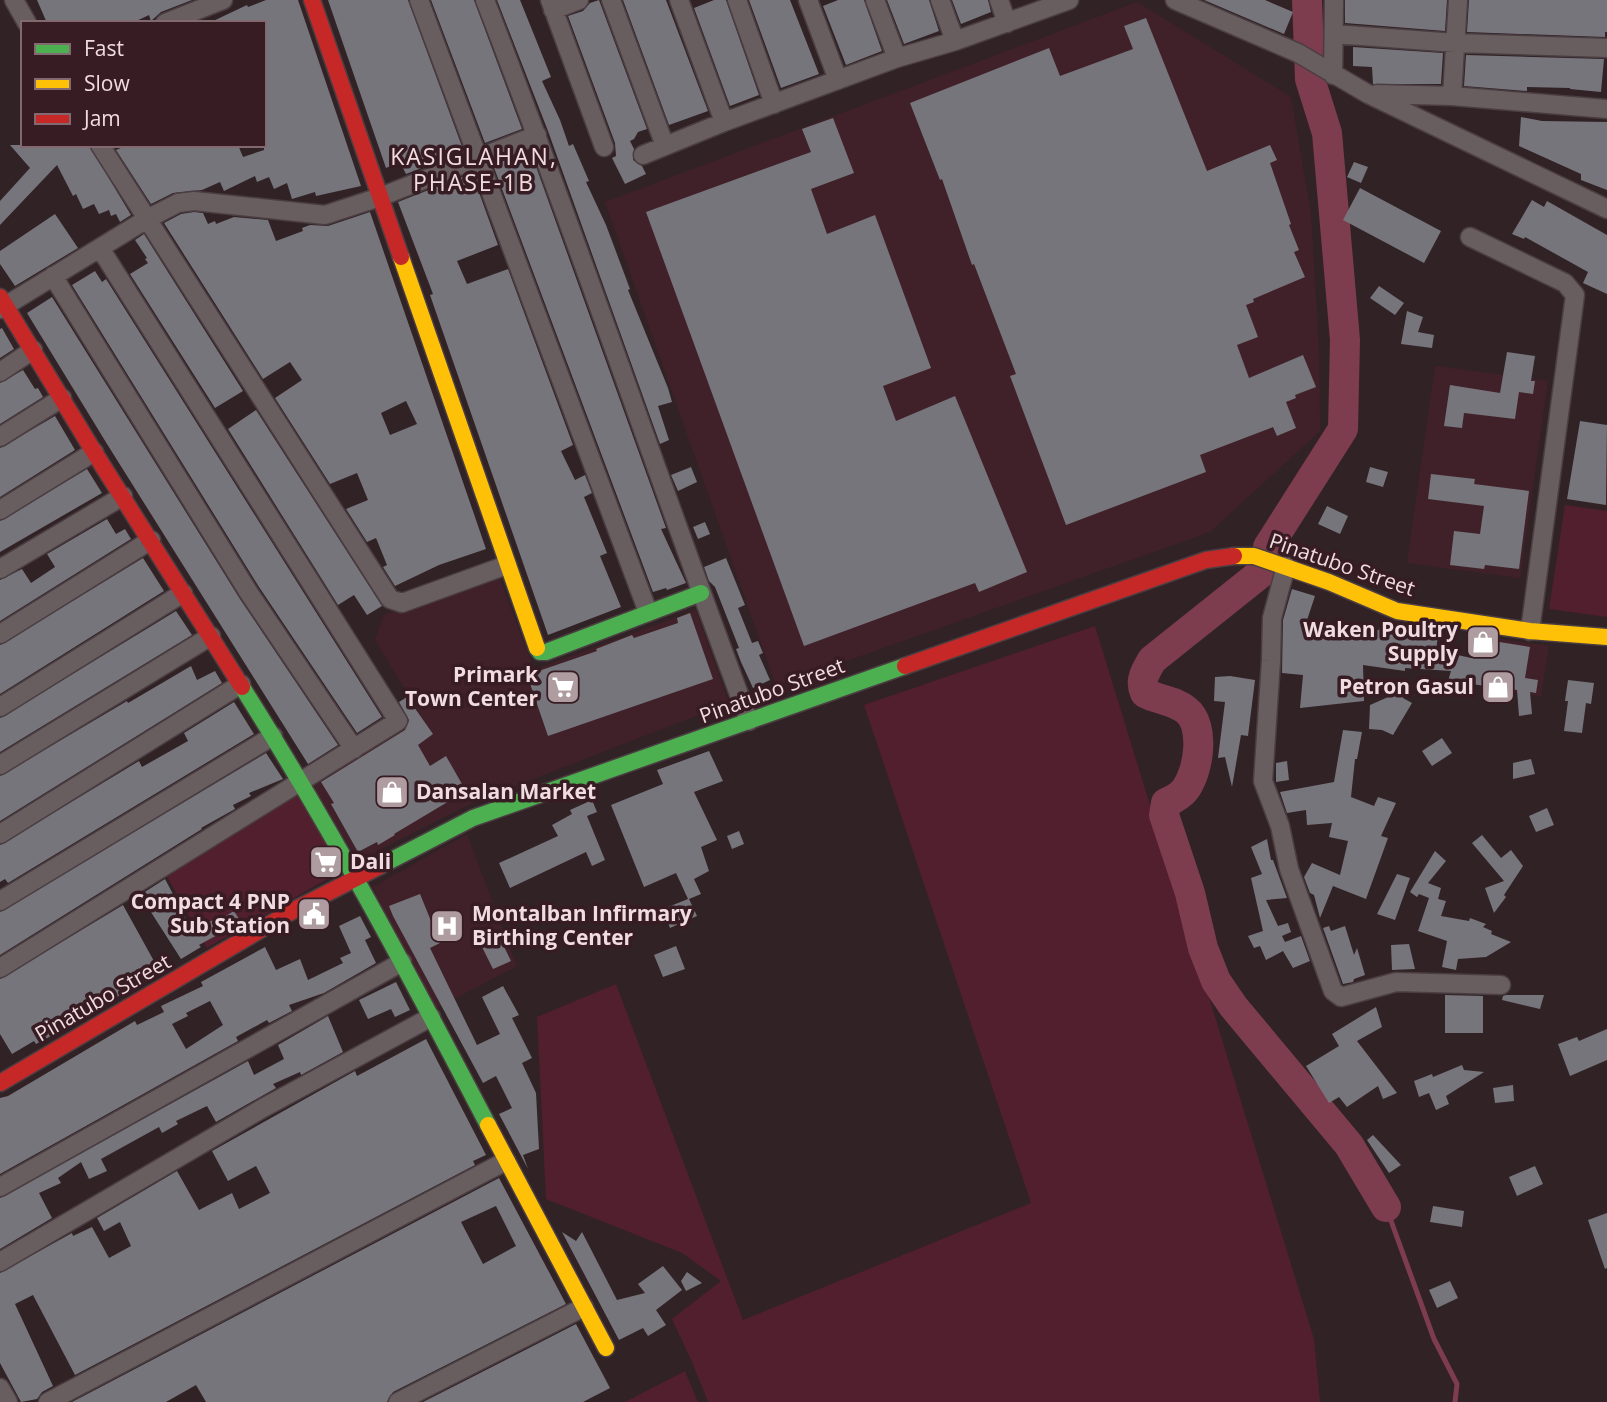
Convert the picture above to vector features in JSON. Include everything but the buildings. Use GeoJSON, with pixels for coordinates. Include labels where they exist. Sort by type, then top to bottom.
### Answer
{"type":"FeatureCollection","features":[{"type":"Feature","properties":{"kind":"street"},"geometry":{"type":"LineString","coordinates":[[14,0],[26,21]]}},
{"type":"Feature","properties":{"kind":"street"},"geometry":{"type":"LineString","coordinates":[[170,21],[223,0]]}},
{"type":"Feature","properties":{"kind":"street"},"geometry":{"type":"LineString","coordinates":[[312,0],[536,647],[540,652],[547,652],[701,593]]}},
{"type":"Feature","properties":{"kind":"street"},"geometry":{"type":"LineString","coordinates":[[419,0],[648,612]]}},
{"type":"Feature","properties":{"kind":"street"},"geometry":{"type":"LineString","coordinates":[[485,0],[537,135],[749,721]]}},
{"type":"Feature","properties":{"kind":"street"},"geometry":{"type":"LineString","coordinates":[[579,0],[552,5],[604,147]]}},
{"type":"Feature","properties":{"kind":"street"},"geometry":{"type":"LineString","coordinates":[[611,0],[665,146]]}},
{"type":"Feature","properties":{"kind":"street"},"geometry":{"type":"LineString","coordinates":[[679,0],[724,122]]}},
{"type":"Feature","properties":{"kind":"street"},"geometry":{"type":"LineString","coordinates":[[737,0],[774,104]]}},
{"type":"Feature","properties":{"kind":"street"},"geometry":{"type":"LineString","coordinates":[[808,0],[838,80]]}},
{"type":"Feature","properties":{"kind":"street"},"geometry":{"type":"LineString","coordinates":[[875,0],[897,58]]}},
{"type":"Feature","properties":{"kind":"street"},"geometry":{"type":"LineString","coordinates":[[940,0],[955,41]]}},
{"type":"Feature","properties":{"kind":"street"},"geometry":{"type":"LineString","coordinates":[[999,0],[1007,23]]}},
{"type":"Feature","properties":{"kind":"street"},"geometry":{"type":"LineString","coordinates":[[1175,0],[1298,53],[1368,94],[1607,209]]}},
{"type":"Feature","properties":{"kind":"street"},"geometry":{"type":"LineString","coordinates":[[1333,75],[1334,0]]}},
{"type":"Feature","properties":{"kind":"street"},"geometry":{"type":"LineString","coordinates":[[1452,96],[1458,0]]}},
{"type":"Feature","properties":{"kind":"street"},"geometry":{"type":"LineString","coordinates":[[643,155],[897,58],[955,41],[1065,1]]}},
{"type":"Feature","properties":{"kind":"street"},"geometry":{"type":"LineString","coordinates":[[1334,34],[1456,43],[1607,48]]}},
{"type":"Feature","properties":{"kind":"street"},"geometry":{"type":"LineString","coordinates":[[1368,94],[1452,96],[1607,109]]}},
{"type":"Feature","properties":{"kind":"street"},"geometry":{"type":"LineString","coordinates":[[537,135],[380,197],[325,215],[186,200],[147,219],[2,304],[302,782],[432,1017],[606,1348]]}},
{"type":"Feature","properties":{"kind":"street"},"geometry":{"type":"LineString","coordinates":[[101,147],[390,599],[402,603],[507,565]]}},
{"type":"Feature","properties":{"kind":"street"},"geometry":{"type":"LineString","coordinates":[[1470,237],[1565,283],[1575,295],[1530,631]]}},
{"type":"Feature","properties":{"kind":"street"},"geometry":{"type":"LineString","coordinates":[[0,968],[398,721],[100,248]]}},
{"type":"Feature","properties":{"kind":"street"},"geometry":{"type":"LineString","coordinates":[[53,276],[249,593],[354,749]]}},
{"type":"Feature","properties":{"kind":"street"},"geometry":{"type":"LineString","coordinates":[[0,372],[33,351]]}},
{"type":"Feature","properties":{"kind":"street"},"geometry":{"type":"LineString","coordinates":[[0,437],[62,398]]}},
{"type":"Feature","properties":{"kind":"street"},"geometry":{"type":"LineString","coordinates":[[0,510],[94,452]]}},
{"type":"Feature","properties":{"kind":"street"},"geometry":{"type":"LineString","coordinates":[[0,569],[123,496]]}},
{"type":"Feature","properties":{"kind":"street"},"geometry":{"type":"LineString","coordinates":[[0,634],[150,540]]}},
{"type":"Feature","properties":{"kind":"street","name":"Pinatubo Street"},"geometry":{"type":"LineString","coordinates":[[0,1083],[293,910],[473,818],[1206,560],[1240,555],[1286,566],[1397,611],[1530,631],[1607,637]]}},
{"type":"Feature","properties":{"kind":"street"},"geometry":{"type":"LineString","coordinates":[[1286,566],[1272,618],[1263,781],[1280,826],[1289,869],[1333,991],[1341,997],[1396,982],[1501,985]]}},
{"type":"Feature","properties":{"kind":"street"},"geometry":{"type":"LineString","coordinates":[[0,707],[183,593]]}},
{"type":"Feature","properties":{"kind":"street"},"geometry":{"type":"LineString","coordinates":[[0,765],[211,636]]}},
{"type":"Feature","properties":{"kind":"street"},"geometry":{"type":"LineString","coordinates":[[0,834],[241,684]]}},
{"type":"Feature","properties":{"kind":"street"},"geometry":{"type":"LineString","coordinates":[[0,901],[273,736]]}},
{"type":"Feature","properties":{"kind":"street"},"geometry":{"type":"LineString","coordinates":[[0,1187],[402,962]]}},
{"type":"Feature","properties":{"kind":"street"},"geometry":{"type":"LineString","coordinates":[[0,1262],[263,1108],[432,1017]]}},
{"type":"Feature","properties":{"kind":"street"},"geometry":{"type":"LineString","coordinates":[[48,1402],[506,1161]]}},
{"type":"Feature","properties":{"kind":"street"},"geometry":{"type":"LineString","coordinates":[[398,1402],[584,1307]]}},
{"type":"Feature","properties":{"kind":"street"},"geometry":{"type":"LineString","coordinates":[[0,1388],[8,1402]]}},
{"type":"Feature","properties":{"kind":"shaded area"},"geometry":{"type":"Polygon","coordinates":[[[1137,2],[1291,97],[1311,214],[1319,350],[1320,431],[1210,532],[776,686],[605,202],[1137,2]]]}},
{"type":"Feature","properties":{"kind":"shaded area"},"geometry":{"type":"Polygon","coordinates":[[[1435,366],[1548,381],[1520,578],[1407,563],[1435,366]]]}},
{"type":"Feature","properties":{"kind":"shaded area"},"geometry":{"type":"Polygon","coordinates":[[[1565,505],[1607,511],[1607,617],[1549,609],[1565,505]]]}},
{"type":"Feature","properties":{"kind":"shaded area","name":"Primark Town Center"},"geometry":{"type":"Polygon","coordinates":[[[498,574],[534,670],[696,610],[729,703],[474,802],[358,861],[310,781],[418,711],[375,640],[384,615],[498,574]]]}},
{"type":"Feature","properties":{"kind":"shaded area"},"geometry":{"type":"Polygon","coordinates":[[[1095,626],[1314,1339],[1320,1402],[708,1402],[672,1319],[721,1281],[682,1253],[546,1199],[537,1017],[616,984],[743,1320],[1031,1203],[864,705],[1095,626]]]}},
{"type":"Feature","properties":{"kind":"shaded area"},"geometry":{"type":"Polygon","coordinates":[[[1491,638],[1549,646],[1541,696],[1483,688],[1491,638]]]}},
{"type":"Feature","properties":{"kind":"shaded area"},"geometry":{"type":"Polygon","coordinates":[[[299,793],[343,870],[207,948],[165,873],[299,793]]]}},
{"type":"Feature","properties":{"kind":"shaded area","name":"Montalban Infirmary Birthing Center"},"geometry":{"type":"Polygon","coordinates":[[[467,834],[517,966],[433,1010],[373,887],[467,834]]]}},
{"type":"Feature","properties":{"kind":"shaded area"},"geometry":{"type":"Polygon","coordinates":[[[685,1371],[698,1402],[625,1402],[685,1371]]]}},
{"type":"Feature","properties":{"kind":"waterway"},"geometry":{"type":"LineString","coordinates":[[1268,547],[1343,429],[1345,340],[1327,133],[1310,79],[1307,0]]}},
{"type":"Feature","properties":{"kind":"waterway"},"geometry":{"type":"LineString","coordinates":[[1261,573],[1152,660],[1144,676],[1145,693],[1186,710],[1192,717],[1198,737],[1196,761],[1189,783],[1180,795],[1166,803],[1164,815],[1190,893],[1203,948],[1216,981],[1233,1006],[1349,1145],[1386,1207]]}},
{"type":"Feature","properties":{"kind":"waterway"},"geometry":{"type":"LineString","coordinates":[[1386,1207],[1434,1339],[1457,1384],[1455,1402]]}},
{"type":"Feature","properties":{"kind":"traffic: fast"},"geometry":{"type":"LineString","coordinates":[[537,648],[540,652],[546,652],[701,593]]}},
{"type":"Feature","properties":{"kind":"traffic: fast"},"geometry":{"type":"LineString","coordinates":[[380,866],[473,818],[905,666]]}},
{"type":"Feature","properties":{"kind":"traffic: fast"},"geometry":{"type":"LineString","coordinates":[[242,687],[339,849],[488,1125]]}},
{"type":"Feature","properties":{"kind":"traffic: slow"},"geometry":{"type":"LineString","coordinates":[[401,257],[537,648]]}},
{"type":"Feature","properties":{"kind":"traffic: slow"},"geometry":{"type":"LineString","coordinates":[[1234,556],[1254,556],[1329,582],[1397,611],[1530,631],[1607,637]]}},
{"type":"Feature","properties":{"kind":"traffic: slow"},"geometry":{"type":"LineString","coordinates":[[488,1125],[606,1348]]}},
{"type":"Feature","properties":{"kind":"traffic: jam"},"geometry":{"type":"LineString","coordinates":[[312,0],[401,257]]}},
{"type":"Feature","properties":{"kind":"traffic: jam"},"geometry":{"type":"LineString","coordinates":[[0,297],[242,687]]}},
{"type":"Feature","properties":{"kind":"traffic: jam"},"geometry":{"type":"LineString","coordinates":[[905,666],[1206,560],[1234,556]]}},
{"type":"Feature","properties":{"kind":"traffic: jam"},"geometry":{"type":"LineString","coordinates":[[0,1083],[294,910],[380,866]]}},
{"type":"Feature","properties":{"kind":"place","name":"Waken Poultry Supply"},"geometry":{"type":"Point","coordinates":[1483,642]}},
{"type":"Feature","properties":{"kind":"place","name":"Primark Town Center"},"geometry":{"type":"Point","coordinates":[563,687]}},
{"type":"Feature","properties":{"kind":"place","name":"Petron Gasul"},"geometry":{"type":"Point","coordinates":[1498,687]}},
{"type":"Feature","properties":{"kind":"place","name":"Dansalan Market"},"geometry":{"type":"Point","coordinates":[392,792]}},
{"type":"Feature","properties":{"kind":"place","name":"Dali"},"geometry":{"type":"Point","coordinates":[326,862]}},
{"type":"Feature","properties":{"kind":"place","name":"Compact 4 PNP Sub Station"},"geometry":{"type":"Point","coordinates":[314,914]}},
{"type":"Feature","properties":{"kind":"place","name":"Montalban Infirmary Birthing Center"},"geometry":{"type":"Point","coordinates":[447,926]}},
{"type":"Feature","properties":{"kind":"district","name":"KASIGLAHAN, PHASE-1B"},"geometry":{"type":"Point","coordinates":[474,170]}}]}
